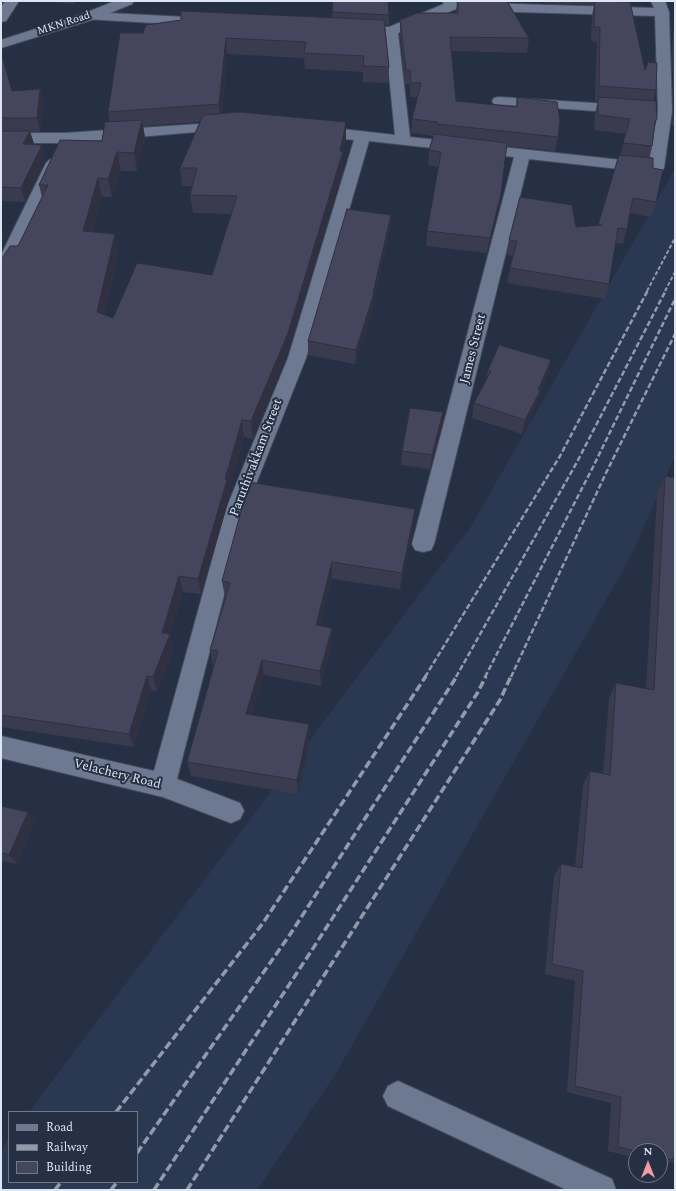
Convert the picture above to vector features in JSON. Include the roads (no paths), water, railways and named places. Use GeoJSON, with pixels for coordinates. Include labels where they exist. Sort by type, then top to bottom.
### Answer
{"type":"FeatureCollection","features":[{"type":"Feature","properties":{"kind":"street"},"geometry":{"type":"LineString","coordinates":[[1,18],[12,1]]}},
{"type":"Feature","properties":{"kind":"street","name":"MKN Road"},"geometry":{"type":"LineString","coordinates":[[1,44],[90,16],[127,1]]}},
{"type":"Feature","properties":{"kind":"street"},"geometry":{"type":"LineString","coordinates":[[302,130],[363,135],[403,141],[656,168],[664,111],[660,6],[450,4],[391,31],[343,28]]}},
{"type":"Feature","properties":{"kind":"street"},"geometry":{"type":"LineString","coordinates":[[90,16],[217,22]]}},
{"type":"Feature","properties":{"kind":"street"},"geometry":{"type":"LineString","coordinates":[[391,31],[403,141]]}},
{"type":"Feature","properties":{"kind":"street"},"geometry":{"type":"LineString","coordinates":[[499,101],[664,111]]}},
{"type":"Feature","properties":{"kind":"street"},"geometry":{"type":"LineString","coordinates":[[1,138],[66,138],[241,124]]}},
{"type":"Feature","properties":{"kind":"street","name":"Paruthivakkam Street"},"geometry":{"type":"LineString","coordinates":[[163,785],[236,509],[297,358],[363,135]]}},
{"type":"Feature","properties":{"kind":"street"},"geometry":{"type":"LineString","coordinates":[[1,273],[66,138]]}},
{"type":"Feature","properties":{"kind":"street","name":"James Street"},"geometry":{"type":"LineString","coordinates":[[423,544],[523,154]]}},
{"type":"Feature","properties":{"kind":"street","name":"Velachery Road"},"geometry":{"type":"LineString","coordinates":[[1,747],[163,785],[231,811]]}},
{"type":"Feature","properties":{"kind":"street"},"geometry":{"type":"LineString","coordinates":[[398,1096],[601,1190]]}},
{"type":"Feature","properties":{"kind":"railway"},"geometry":{"type":"LineString","coordinates":[[647,291],[675,238]]}},
{"type":"Feature","properties":{"kind":"railway"},"geometry":{"type":"LineString","coordinates":[[665,291],[675,272]]}},
{"type":"Feature","properties":{"kind":"railway"},"geometry":{"type":"LineString","coordinates":[[425,677],[560,456],[648,290]]}},
{"type":"Feature","properties":{"kind":"railway"},"geometry":{"type":"LineString","coordinates":[[456,677],[577,462],[666,290]]}},
{"type":"Feature","properties":{"kind":"railway"},"geometry":{"type":"LineString","coordinates":[[485,677],[593,467],[675,299]]}},
{"type":"Feature","properties":{"kind":"railway"},"geometry":{"type":"LineString","coordinates":[[511,677],[605,475],[675,334]]}},
{"type":"Feature","properties":{"kind":"railway"},"geometry":{"type":"LineString","coordinates":[[117,1111],[263,923],[426,676]]}},
{"type":"Feature","properties":{"kind":"railway"},"geometry":{"type":"LineString","coordinates":[[138,1152],[291,933],[457,676]]}},
{"type":"Feature","properties":{"kind":"railway"},"geometry":{"type":"LineString","coordinates":[[154,1190],[310,953],[478,692],[486,676]]}},
{"type":"Feature","properties":{"kind":"railway"},"geometry":{"type":"LineString","coordinates":[[187,1190],[500,700],[511,676]]}},
{"type":"Feature","properties":{"kind":"railway"},"geometry":{"type":"LineString","coordinates":[[55,1190],[60,1183]]}},
{"type":"Feature","properties":{"kind":"railway"},"geometry":{"type":"LineString","coordinates":[[111,1190],[116,1183]]}}]}
